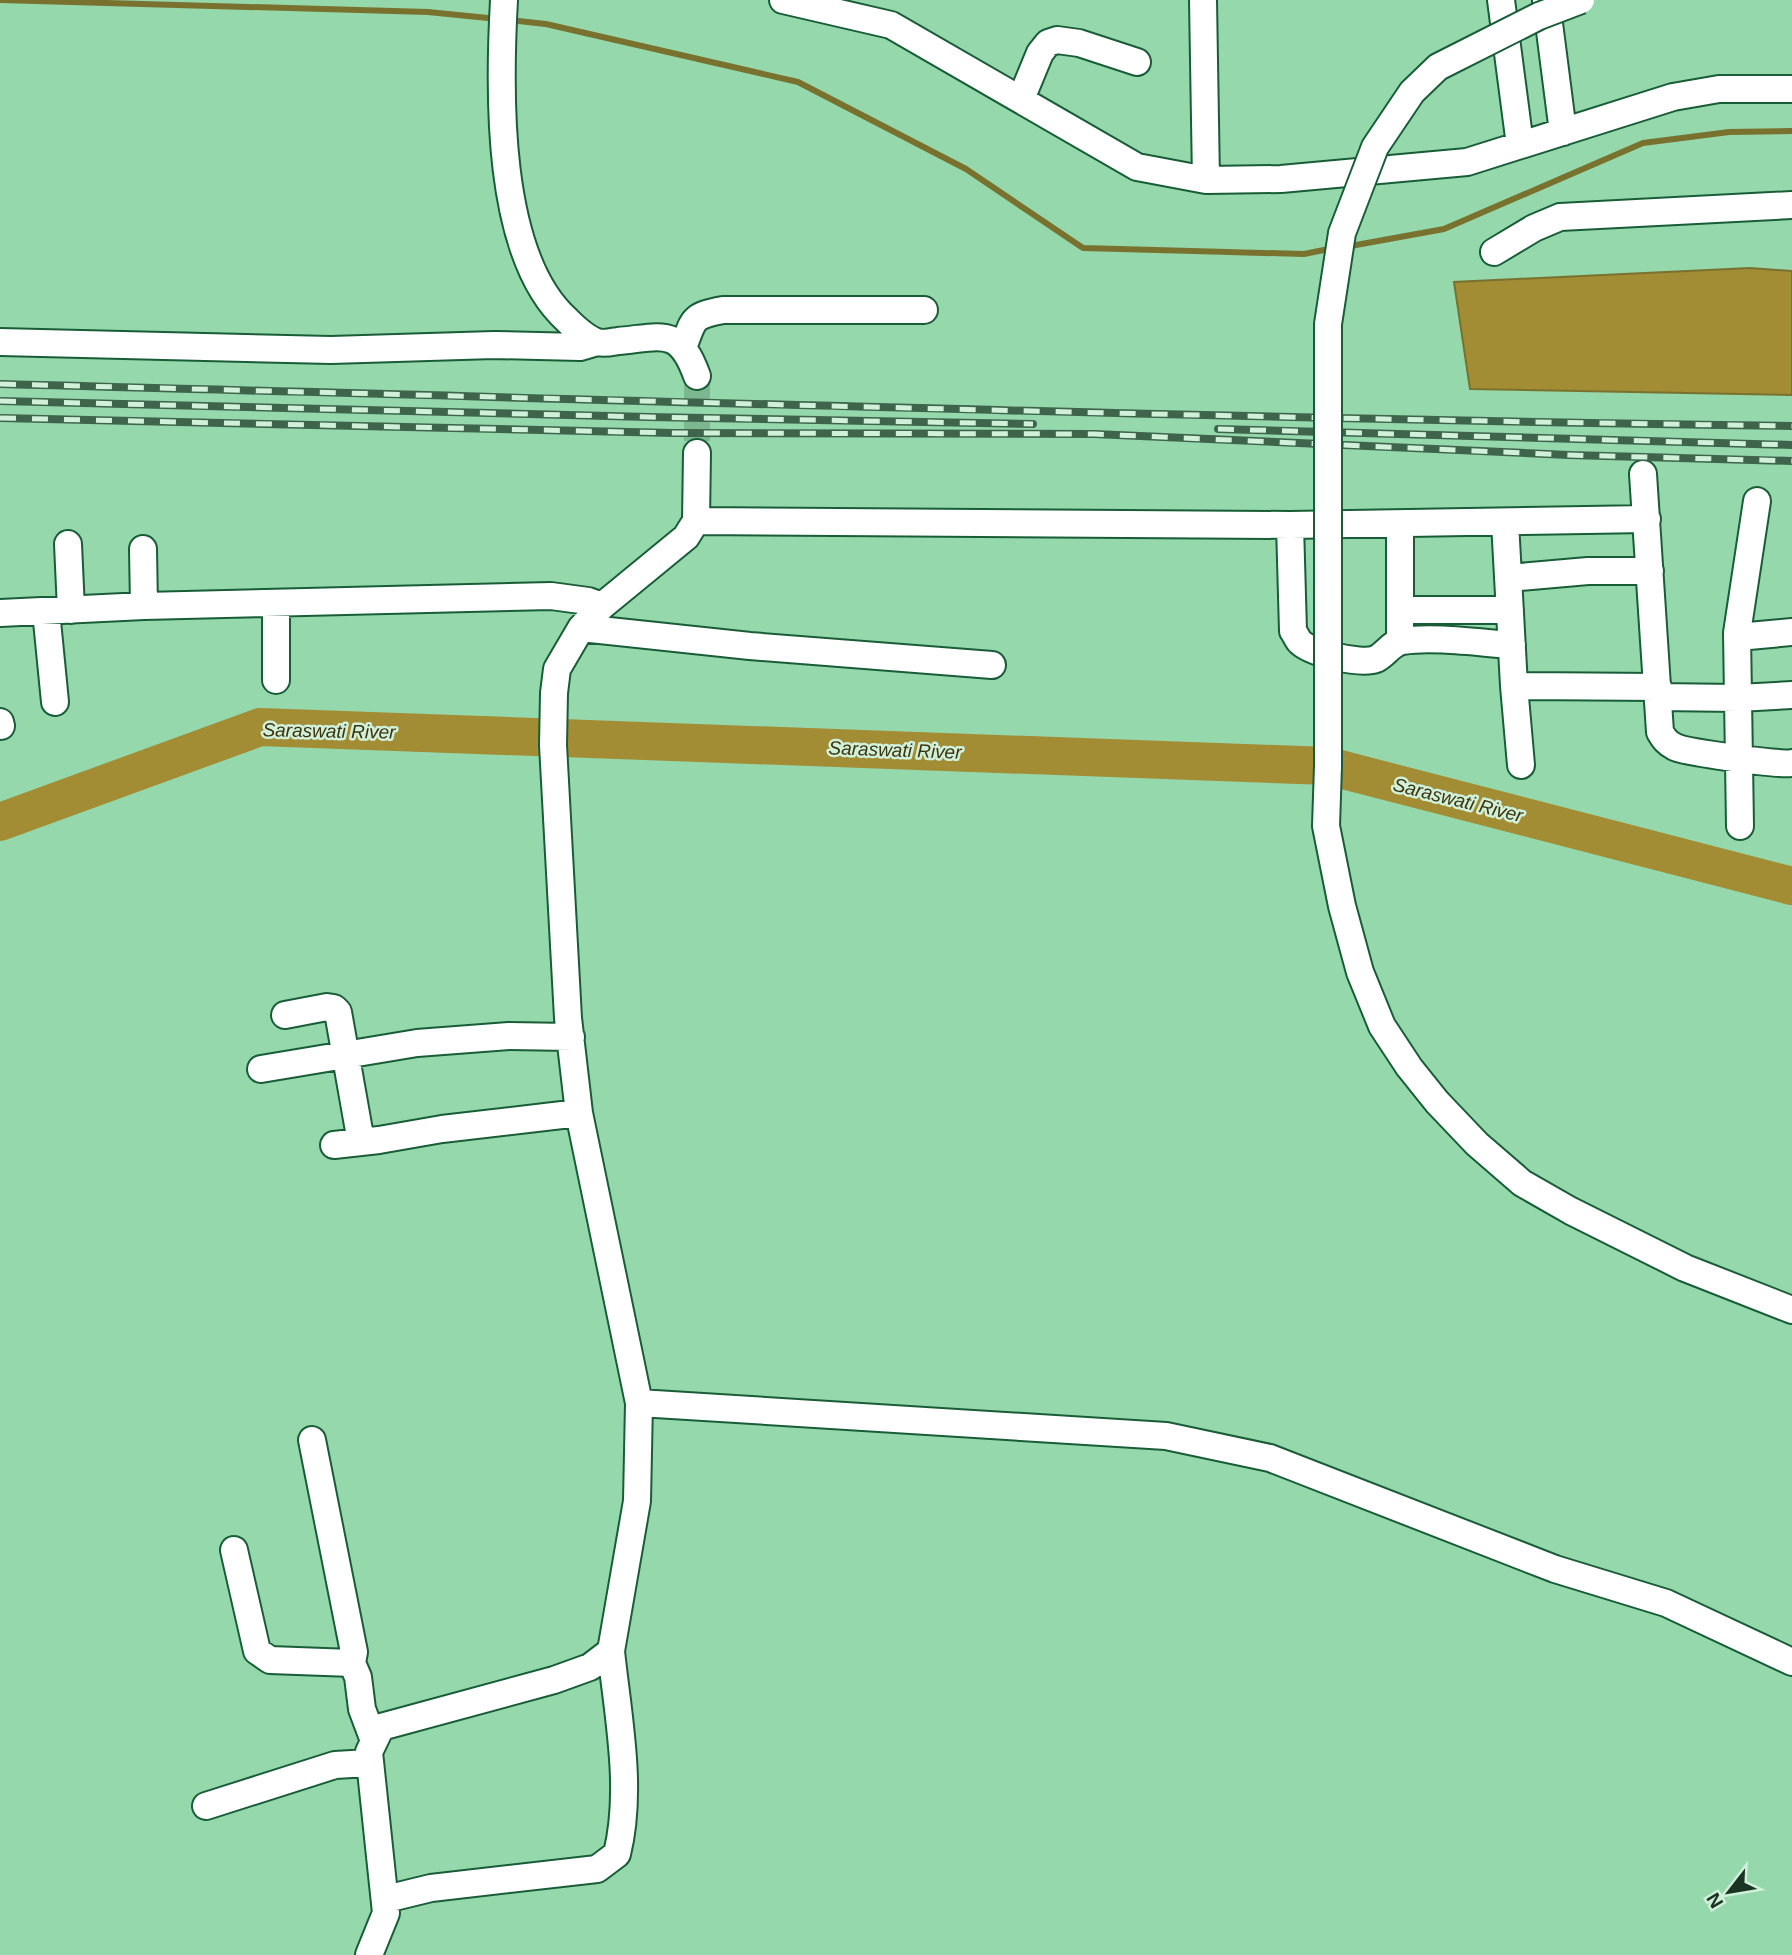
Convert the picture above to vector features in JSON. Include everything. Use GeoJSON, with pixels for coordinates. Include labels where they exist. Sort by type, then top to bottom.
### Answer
{"type":"FeatureCollection","features":[{"type":"Feature","properties":{"kind":"street"},"geometry":{"type":"LineString","coordinates":[[504,0],[502,103],[507,180],[525,251],[538,285],[553,308],[578,331],[597,342]]}},
{"type":"Feature","properties":{"kind":"street"},"geometry":{"type":"LineString","coordinates":[[783,0],[890,12],[1021,99],[1137,167],[1206,180],[1280,179],[1467,162],[1673,97],[1719,89],[1792,89]]}},
{"type":"Feature","properties":{"kind":"street"},"geometry":{"type":"LineString","coordinates":[[1203,0],[1206,180]]}},
{"type":"Feature","properties":{"kind":"street"},"geometry":{"type":"LineString","coordinates":[[1501,0],[1520,145]]}},
{"type":"Feature","properties":{"kind":"street"},"geometry":{"type":"LineString","coordinates":[[1546,0],[1563,132]]}},
{"type":"Feature","properties":{"kind":"street"},"geometry":{"type":"LineString","coordinates":[[1581,0],[1539,16],[1438,66],[1412,92],[1375,147],[1342,233],[1328,324],[1326,826],[1342,906],[1360,972],[1381,1026],[1437,1102],[1477,1144],[1522,1182],[1571,1212],[1685,1268],[1792,1310]]}},
{"type":"Feature","properties":{"kind":"street"},"geometry":{"type":"LineString","coordinates":[[1021,99],[1040,53],[1048,43],[1057,40],[1079,43],[1137,62]]}},
{"type":"Feature","properties":{"kind":"street"},"geometry":{"type":"LineString","coordinates":[[1494,251],[1534,228],[1560,217],[1792,205]]}},
{"type":"Feature","properties":{"kind":"street"},"geometry":{"type":"LineString","coordinates":[[683,348],[694,320],[703,314],[723,310],[925,310]]}},
{"type":"Feature","properties":{"kind":"street"},"geometry":{"type":"LineString","coordinates":[[0,342],[331,350],[494,345],[580,347],[597,342],[663,336],[675,340],[690,356],[697,376]]}},
{"type":"Feature","properties":{"kind":"street"},"geometry":{"type":"LineString","coordinates":[[386,1899],[431,1888],[597,1869],[617,1854],[622,1834],[624,1778],[611,1651],[637,1501],[639,1403],[579,1113],[571,1037],[553,745],[554,693],[557,669],[581,628],[602,606],[686,537],[696,521],[697,453]]}},
{"type":"Feature","properties":{"kind":"street"},"geometry":{"type":"LineString","coordinates":[[1643,474],[1660,732],[1665,741],[1678,749],[1740,757],[1765,764],[1792,763]]}},
{"type":"Feature","properties":{"kind":"street"},"geometry":{"type":"LineString","coordinates":[[1740,826],[1738,637],[1757,501]]}},
{"type":"Feature","properties":{"kind":"street"},"geometry":{"type":"LineString","coordinates":[[696,521],[1290,525],[1647,519]]}},
{"type":"Feature","properties":{"kind":"street"},"geometry":{"type":"LineString","coordinates":[[1505,522],[1521,765]]}},
{"type":"Feature","properties":{"kind":"street"},"geometry":{"type":"LineString","coordinates":[[1400,524],[1400,641]]}},
{"type":"Feature","properties":{"kind":"street"},"geometry":{"type":"LineString","coordinates":[[1290,525],[1293,631],[1298,640],[1306,646],[1336,656],[1366,661],[1378,658],[1400,641],[1512,645]]}},
{"type":"Feature","properties":{"kind":"street"},"geometry":{"type":"LineString","coordinates":[[55,702],[59,610],[68,544]]}},
{"type":"Feature","properties":{"kind":"street"},"geometry":{"type":"LineString","coordinates":[[143,549],[144,606]]}},
{"type":"Feature","properties":{"kind":"street"},"geometry":{"type":"LineString","coordinates":[[1508,578],[1588,571],[1650,571]]}},
{"type":"Feature","properties":{"kind":"street"},"geometry":{"type":"LineString","coordinates":[[0,613],[144,606],[551,596],[602,606]]}},
{"type":"Feature","properties":{"kind":"street"},"geometry":{"type":"LineString","coordinates":[[276,603],[276,680]]}},
{"type":"Feature","properties":{"kind":"street"},"geometry":{"type":"LineString","coordinates":[[1400,610],[1510,610]]}},
{"type":"Feature","properties":{"kind":"street"},"geometry":{"type":"LineString","coordinates":[[581,628],[750,646],[992,665]]}},
{"type":"Feature","properties":{"kind":"street"},"geometry":{"type":"LineString","coordinates":[[1738,637],[1792,632]]}},
{"type":"Feature","properties":{"kind":"street"},"geometry":{"type":"LineString","coordinates":[[1514,685],[1738,698],[1792,695]]}},
{"type":"Feature","properties":{"kind":"street"},"geometry":{"type":"LineString","coordinates":[[285,1015],[313,1008],[334,1008],[338,1013],[361,1142]]}},
{"type":"Feature","properties":{"kind":"street"},"geometry":{"type":"LineString","coordinates":[[261,1069],[344,1054],[457,1040],[571,1037]]}},
{"type":"Feature","properties":{"kind":"street"},"geometry":{"type":"LineString","coordinates":[[334,1145],[579,1113]]}},
{"type":"Feature","properties":{"kind":"street"},"geometry":{"type":"LineString","coordinates":[[639,1403],[1166,1436],[1270,1458],[1555,1569],[1667,1604],[1792,1662]]}},
{"type":"Feature","properties":{"kind":"street"},"geometry":{"type":"LineString","coordinates":[[312,1440],[371,1752],[386,1913],[369,1955]]}},
{"type":"Feature","properties":{"kind":"street"},"geometry":{"type":"LineString","coordinates":[[234,1549],[257,1651],[270,1660],[352,1662]]}},
{"type":"Feature","properties":{"kind":"street"},"geometry":{"type":"LineString","coordinates":[[206,1806],[371,1752],[381,1727],[554,1680],[590,1667],[611,1651]]}},
{"type":"Feature","properties":{"kind":"shaded area"},"geometry":{"type":"Polygon","coordinates":[[[1750,268],[1792,271],[1792,395],[1470,389],[1454,282],[1750,268]]]}},
{"type":"Feature","properties":{"kind":"waterway"},"geometry":{"type":"LineString","coordinates":[[0,0],[428,12],[498,19]]}},
{"type":"Feature","properties":{"kind":"waterway"},"geometry":{"type":"LineString","coordinates":[[509,20],[546,24],[798,82],[966,169],[1083,248],[1304,254],[1334,248]]}},
{"type":"Feature","properties":{"kind":"waterway"},"geometry":{"type":"LineString","coordinates":[[1345,247],[1444,229],[1643,143],[1729,132],[1792,131]]}},
{"type":"Feature","properties":{"kind":"waterway","name":"Saraswati River"},"geometry":{"type":"LineString","coordinates":[[0,822],[260,727],[1328,766],[1792,886]]}},
{"type":"Feature","properties":{"kind":"tunnel"},"geometry":{"type":"LineString","coordinates":[[697,376],[697,453]]}},
{"type":"Feature","properties":{"kind":"railway"},"geometry":{"type":"LineString","coordinates":[[0,384],[1120,413],[1792,426]]}},
{"type":"Feature","properties":{"kind":"railway"},"geometry":{"type":"LineString","coordinates":[[0,401],[1033,424]]}},
{"type":"Feature","properties":{"kind":"railway"},"geometry":{"type":"LineString","coordinates":[[0,418],[674,433],[1094,434],[1569,455],[1792,461]]}},
{"type":"Feature","properties":{"kind":"railway"},"geometry":{"type":"LineString","coordinates":[[1218,429],[1792,445]]}}]}
